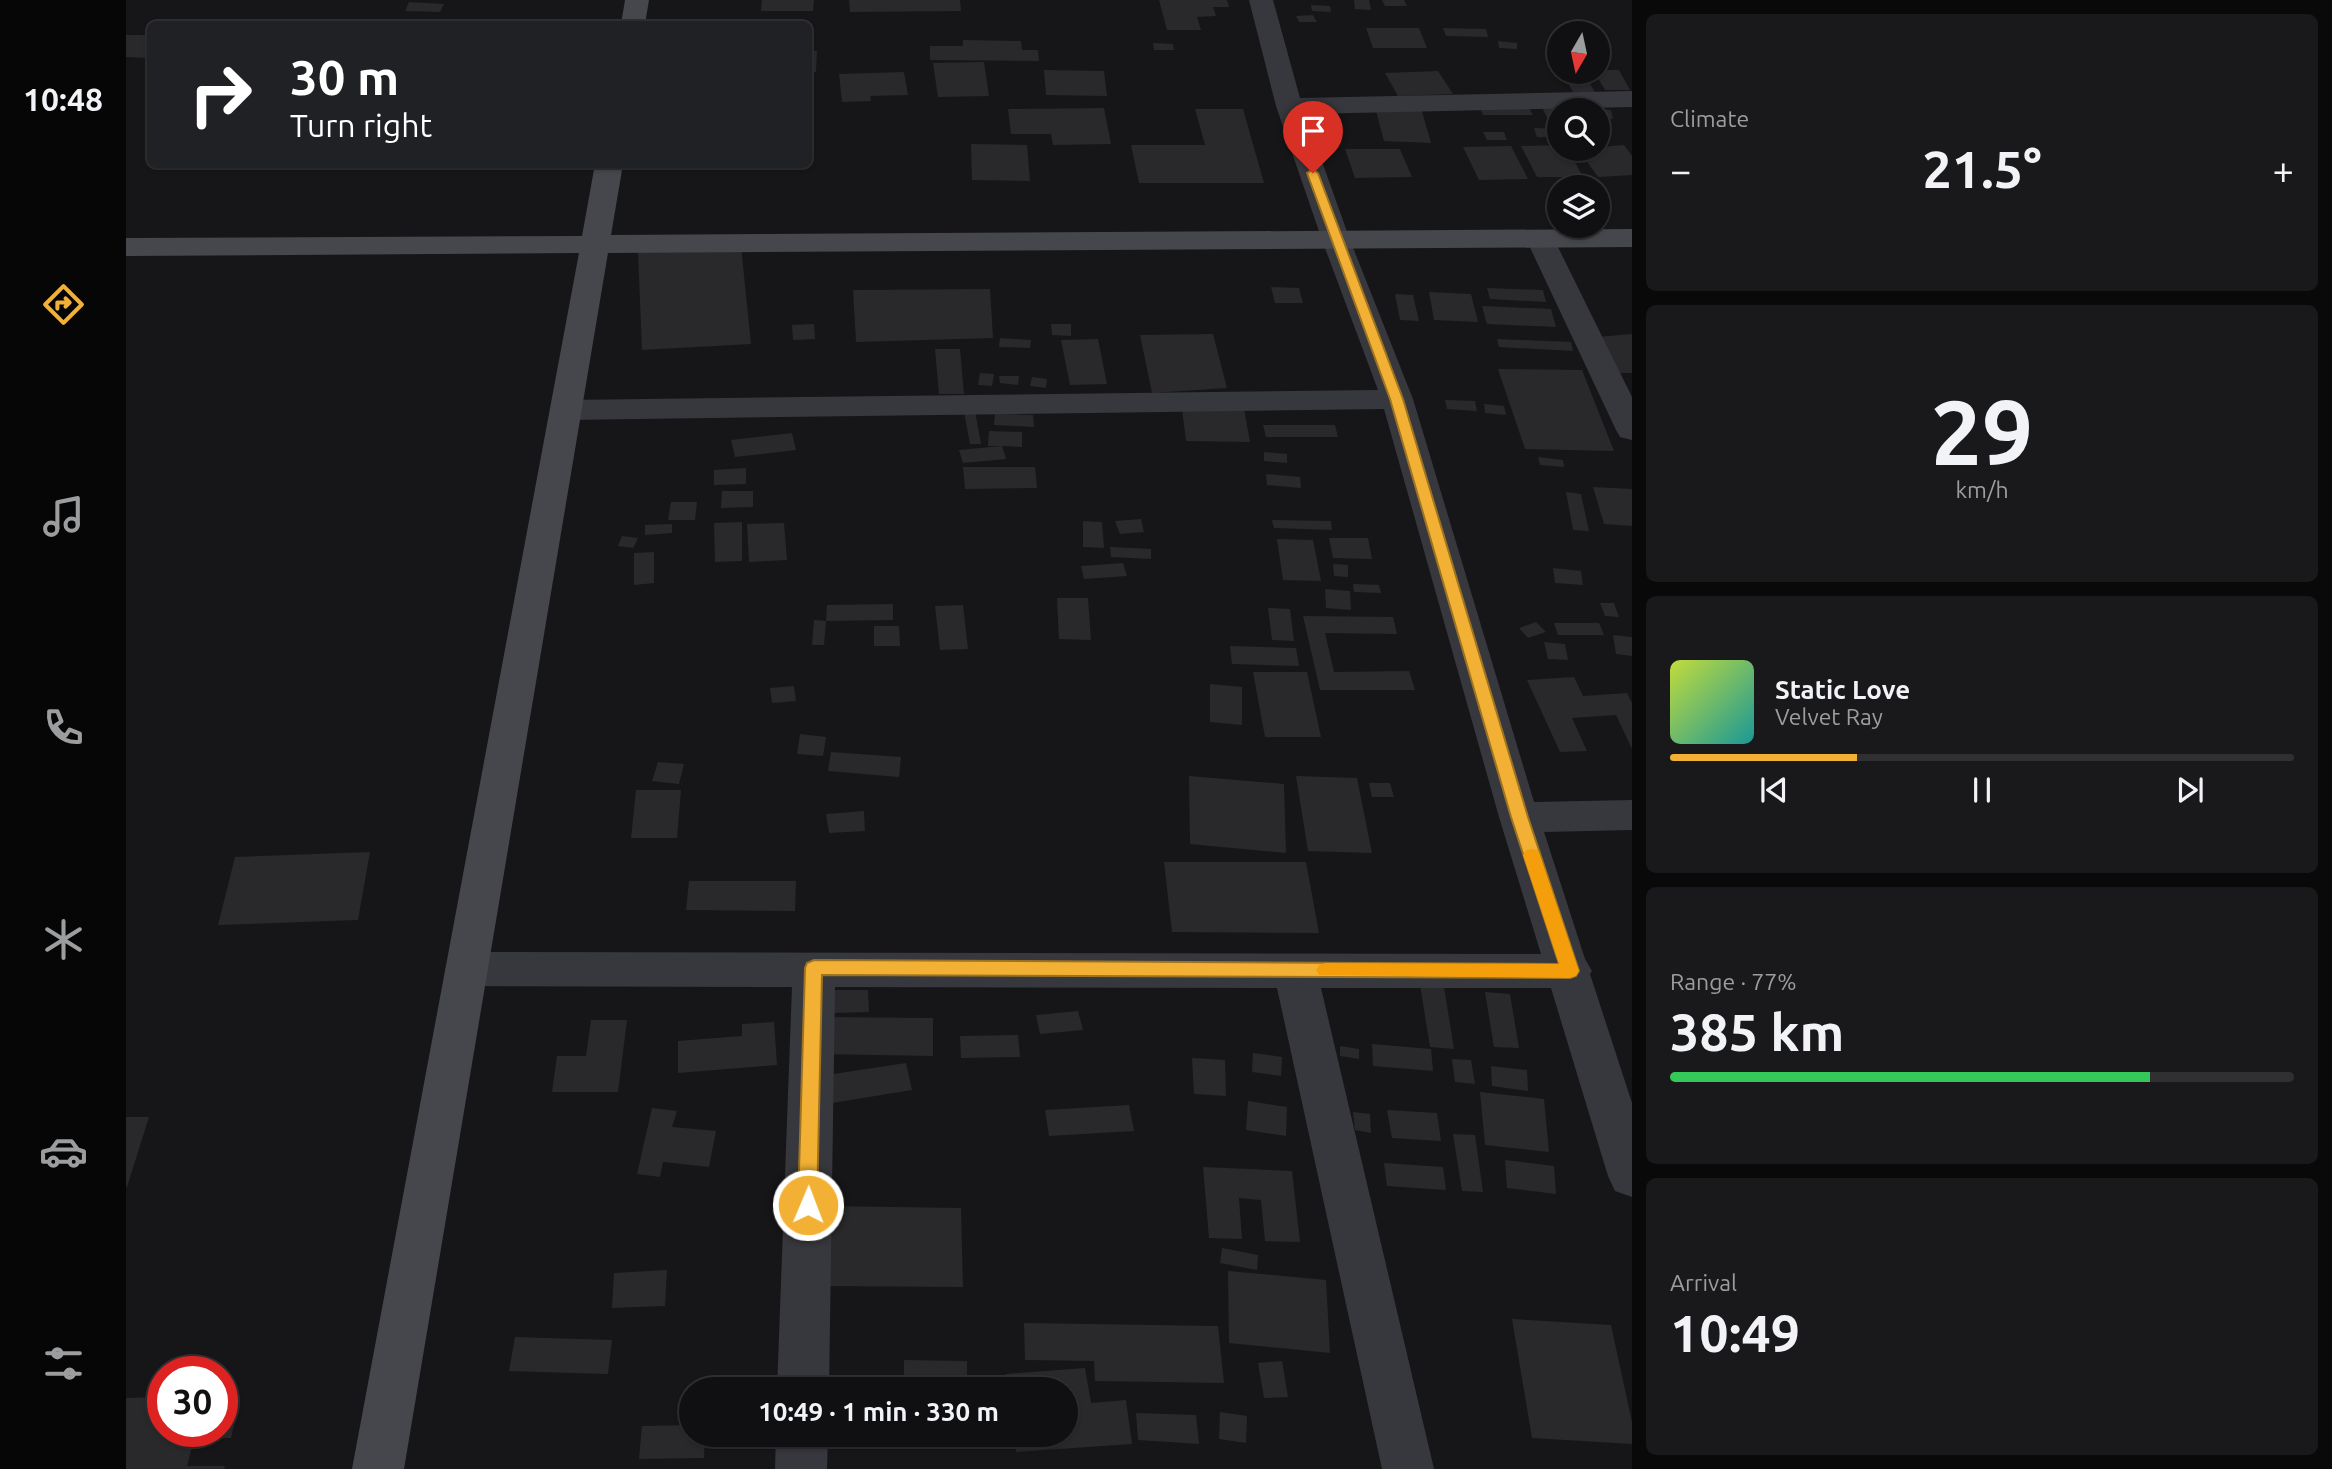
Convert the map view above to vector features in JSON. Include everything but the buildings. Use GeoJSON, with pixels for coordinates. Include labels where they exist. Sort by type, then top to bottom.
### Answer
{"type":"FeatureCollection","features":[{"type":"Feature","properties":{"kind":"street"},"geometry":{"type":"LineString","coordinates":[[634,21],[637,0]]}},
{"type":"Feature","properties":{"kind":"street"},"geometry":{"type":"LineString","coordinates":[[1261,0],[1289,106],[1396,399],[1519,817],[1570,971],[1632,1175]]}},
{"type":"Feature","properties":{"kind":"street"},"geometry":{"type":"LineString","coordinates":[[1289,106],[1632,99]]}},
{"type":"Feature","properties":{"kind":"street"},"geometry":{"type":"LineString","coordinates":[[378,1469],[608,168]]}},
{"type":"Feature","properties":{"kind":"street"},"geometry":{"type":"LineString","coordinates":[[126,247],[1632,238]]}},
{"type":"Feature","properties":{"kind":"street"},"geometry":{"type":"LineString","coordinates":[[1540,239],[1622,386],[1632,430]]}},
{"type":"Feature","properties":{"kind":"street"},"geometry":{"type":"LineString","coordinates":[[566,410],[1396,399]]}},
{"type":"Feature","properties":{"kind":"street"},"geometry":{"type":"LineString","coordinates":[[1519,817],[1632,814]]}},
{"type":"Feature","properties":{"kind":"street"},"geometry":{"type":"LineString","coordinates":[[803,1377],[814,968]]}},
{"type":"Feature","properties":{"kind":"street"},"geometry":{"type":"LineString","coordinates":[[467,969],[1570,971]]}},
{"type":"Feature","properties":{"kind":"street"},"geometry":{"type":"LineString","coordinates":[[1295,970],[1408,1469]]}},
{"type":"Feature","properties":{"kind":"street"},"geometry":{"type":"LineString","coordinates":[[801,1469],[802,1447]]}},
{"type":"Feature","properties":{"kind":"slow traffic"},"geometry":{"type":"LineString","coordinates":[[1325,970],[1570,971],[1532,855]]}},
{"type":"Feature","properties":{"kind":"route"},"geometry":{"type":"LineString","coordinates":[[808,1205],[814,968],[1570,971],[1519,817],[1396,399],[1313,173]]}}]}
